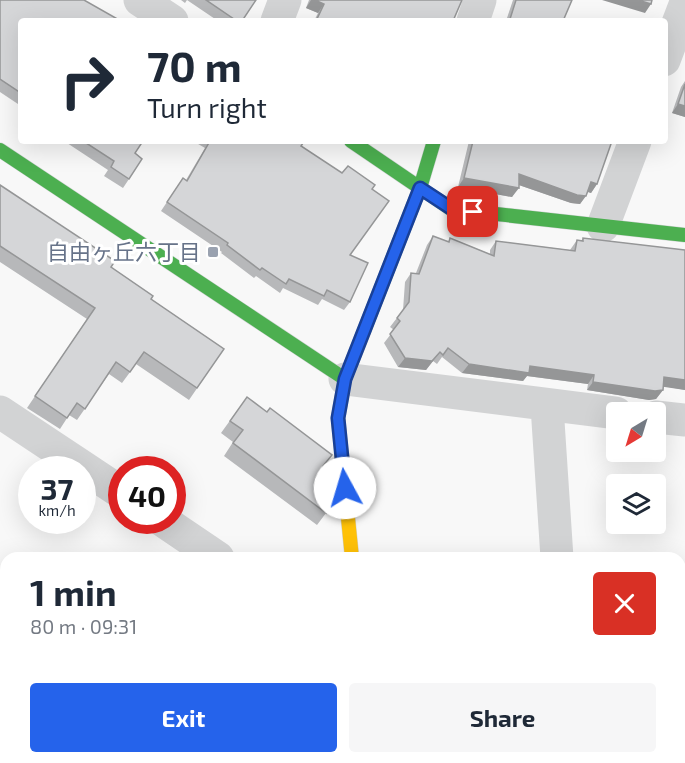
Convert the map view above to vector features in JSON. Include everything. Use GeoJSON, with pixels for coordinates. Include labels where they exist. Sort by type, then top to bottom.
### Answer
{"type":"FeatureCollection","features":[{"type":"Feature","properties":{"kind":"street"},"geometry":{"type":"LineString","coordinates":[[140,0],[167,18]]}},
{"type":"Feature","properties":{"kind":"street"},"geometry":{"type":"LineString","coordinates":[[278,18],[285,0]]}},
{"type":"Feature","properties":{"kind":"street"},"geometry":{"type":"LineString","coordinates":[[474,18],[480,0]]}},
{"type":"Feature","properties":{"kind":"street"},"geometry":{"type":"LineString","coordinates":[[668,50],[685,5]]}},
{"type":"Feature","properties":{"kind":"street"},"geometry":{"type":"LineString","coordinates":[[355,144],[452,209],[685,235]]}},
{"type":"Feature","properties":{"kind":"street"},"geometry":{"type":"LineString","coordinates":[[351,552],[338,418],[345,379],[420,188],[433,144]]}},
{"type":"Feature","properties":{"kind":"street"},"geometry":{"type":"LineString","coordinates":[[603,226],[633,144]]}},
{"type":"Feature","properties":{"kind":"street"},"geometry":{"type":"LineString","coordinates":[[0,150],[345,379],[606,412]]}},
{"type":"Feature","properties":{"kind":"street"},"geometry":{"type":"LineString","coordinates":[[547,406],[557,552]]}},
{"type":"Feature","properties":{"kind":"street"},"geometry":{"type":"LineString","coordinates":[[0,412],[108,484]]}},
{"type":"Feature","properties":{"kind":"street"},"geometry":{"type":"LineString","coordinates":[[666,418],[685,420]]}},
{"type":"Feature","properties":{"kind":"street"},"geometry":{"type":"LineString","coordinates":[[183,534],[209,552]]}},
{"type":"Feature","properties":{"kind":"building"},"geometry":{"type":"Polygon","coordinates":[[[0,0],[84,0],[116,18],[18,18],[18,91],[0,79],[0,0]]]}},
{"type":"Feature","properties":{"kind":"building"},"geometry":{"type":"Polygon","coordinates":[[[206,0],[256,0],[244,18],[233,18],[206,0]]]}},
{"type":"Feature","properties":{"kind":"building"},"geometry":{"type":"Polygon","coordinates":[[[315,0],[462,0],[454,18],[317,18],[324,4],[315,0]]]}},
{"type":"Feature","properties":{"kind":"building"},"geometry":{"type":"Polygon","coordinates":[[[516,0],[572,0],[564,18],[510,18],[516,0]]]}},
{"type":"Feature","properties":{"kind":"building"},"geometry":{"type":"Polygon","coordinates":[[[638,0],[652,0],[651,4],[638,0]]]}},
{"type":"Feature","properties":{"kind":"building"},"geometry":{"type":"Polygon","coordinates":[[[685,84],[685,106],[678,104],[685,84]]]}},
{"type":"Feature","properties":{"kind":"building"},"geometry":{"type":"Polygon","coordinates":[[[88,144],[141,144],[135,153],[142,159],[129,179],[111,167],[114,161],[88,144]]]}},
{"type":"Feature","properties":{"kind":"building"},"geometry":{"type":"Polygon","coordinates":[[[208,144],[302,144],[301,146],[342,173],[348,166],[375,185],[372,189],[389,201],[350,255],[368,263],[350,302],[327,290],[324,296],[289,279],[286,284],[262,268],[260,270],[227,245],[228,243],[167,202],[183,178],[187,181],[208,144]]]}},
{"type":"Feature","properties":{"kind":"building"},"geometry":{"type":"Polygon","coordinates":[[[472,144],[611,144],[597,184],[591,182],[586,196],[577,195],[519,174],[519,188],[464,178],[472,144]]]}},
{"type":"Feature","properties":{"kind":"building"},"geometry":{"type":"Polygon","coordinates":[[[0,185],[115,261],[111,267],[153,296],[151,299],[224,349],[197,388],[144,352],[130,372],[116,362],[85,409],[77,403],[67,418],[35,396],[95,308],[0,246],[0,185]]]}},
{"type":"Feature","properties":{"kind":"building"},"geometry":{"type":"Polygon","coordinates":[[[433,236],[449,242],[450,238],[494,256],[496,241],[575,251],[577,240],[583,241],[583,238],[685,250],[685,380],[664,377],[663,390],[655,391],[593,382],[594,375],[530,366],[529,373],[469,364],[448,348],[443,355],[440,352],[432,361],[405,358],[390,334],[400,321],[397,318],[409,302],[411,273],[419,274],[433,236]]]}},
{"type":"Feature","properties":{"kind":"building"},"geometry":{"type":"Polygon","coordinates":[[[247,397],[267,412],[270,408],[332,455],[323,466],[326,513],[233,443],[243,430],[230,421],[247,397]]]}},
{"type":"Feature","properties":{"kind":"traffic: fast"},"geometry":{"type":"LineString","coordinates":[[355,144],[451,209],[685,235]]}},
{"type":"Feature","properties":{"kind":"traffic: fast"},"geometry":{"type":"LineString","coordinates":[[364,331],[420,188],[433,144]]}},
{"type":"Feature","properties":{"kind":"traffic: fast"},"geometry":{"type":"LineString","coordinates":[[0,150],[345,379]]}},
{"type":"Feature","properties":{"kind":"traffic: slow"},"geometry":{"type":"LineString","coordinates":[[351,552],[338,418],[345,379],[364,331]]}},
{"type":"Feature","properties":{"kind":"place","name":"自由ヶ丘六丁目"},"geometry":{"type":"Point","coordinates":[213,252]}},
{"type":"Feature","properties":{"kind":"route"},"geometry":{"type":"LineString","coordinates":[[345,488],[338,418],[345,379],[420,188],[452,209],[473,212]]}}]}
